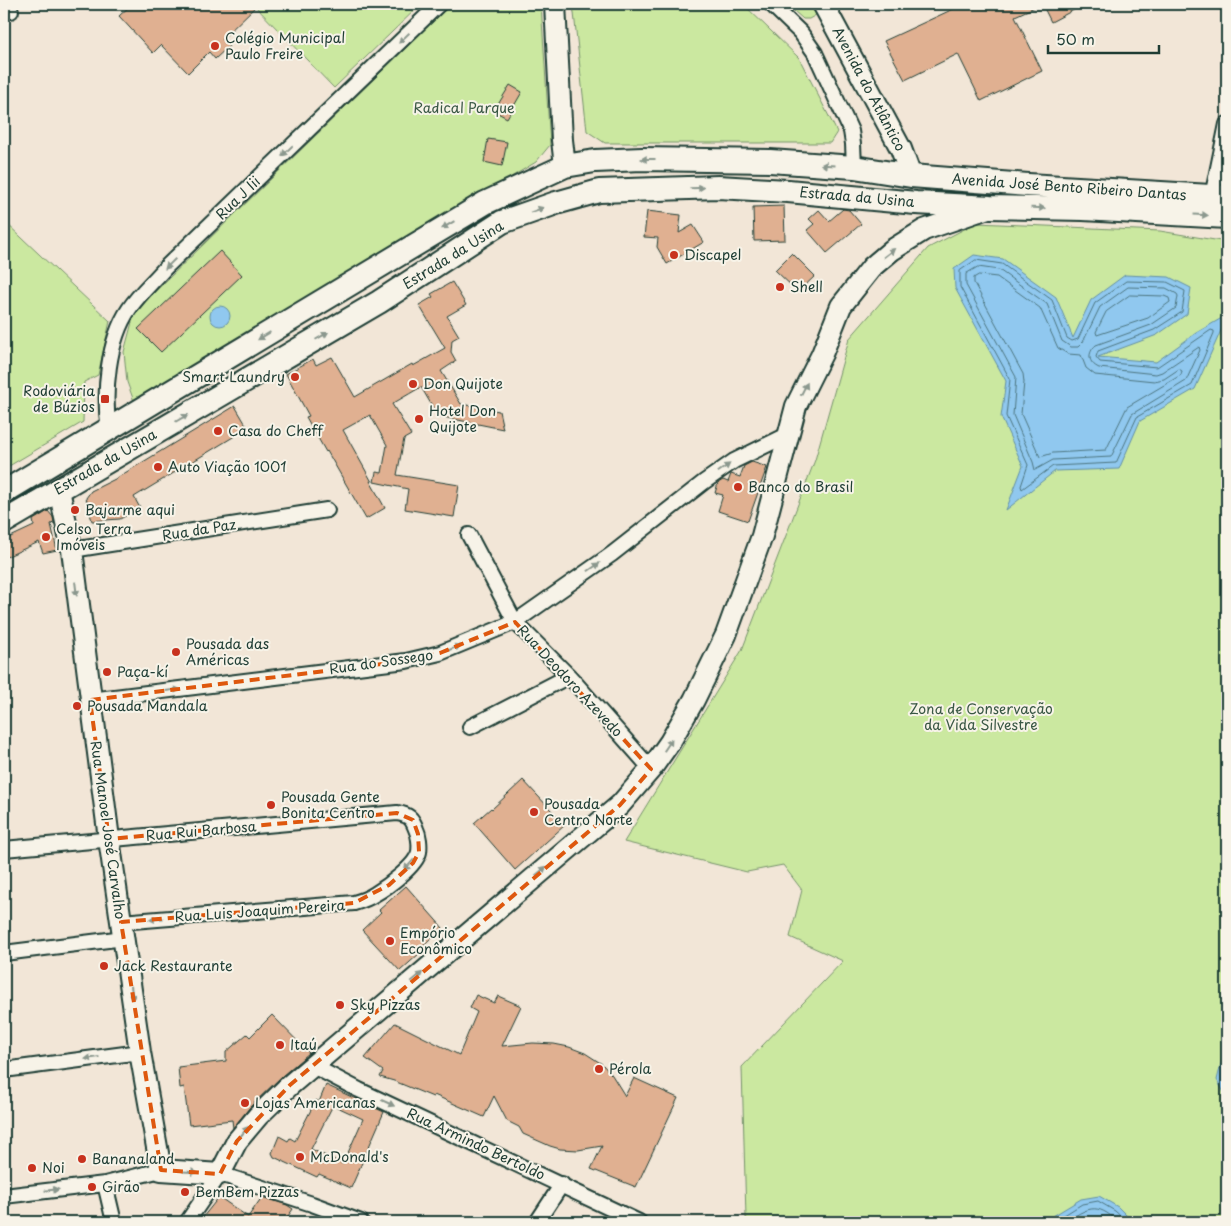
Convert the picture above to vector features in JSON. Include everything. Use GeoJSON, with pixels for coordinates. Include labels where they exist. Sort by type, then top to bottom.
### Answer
{"type":"FeatureCollection","features":[{"type":"Feature","properties":{"kind":"main road","name":"Estrada da Usina"},"geometry":{"type":"LineString","coordinates":[[4,492],[485,204],[566,166],[595,161],[642,159],[795,163],[854,167],[911,176]]}},
{"type":"Feature","properties":{"kind":"main road"},"geometry":{"type":"LineString","coordinates":[[788,191],[796,185],[798,180],[795,163]]}},
{"type":"Feature","properties":{"kind":"main road","name":"Avenida José Bento Ribeiro Dantas"},"geometry":{"type":"LineString","coordinates":[[911,176],[1220,197]]}},
{"type":"Feature","properties":{"kind":"main road","name":"Estrada da Usina"},"geometry":{"type":"LineString","coordinates":[[4,522],[379,302],[502,222],[556,203],[600,191],[718,187],[990,207]]}},
{"type":"Feature","properties":{"kind":"main road"},"geometry":{"type":"LineString","coordinates":[[485,204],[488,216],[492,220],[502,222]]}},
{"type":"Feature","properties":{"kind":"main road","name":"Avenida José Bento Ribeiro Dantas"},"geometry":{"type":"LineString","coordinates":[[990,207],[1083,209],[1227,217]]}},
{"type":"Feature","properties":{"kind":"street","name":"Rua J Iii"},"geometry":{"type":"LineString","coordinates":[[109,429],[106,402],[113,347],[121,323],[130,308],[165,268],[439,4]]}},
{"type":"Feature","properties":{"kind":"street"},"geometry":{"type":"LineString","coordinates":[[555,4],[562,140],[566,166]]}},
{"type":"Feature","properties":{"kind":"street"},"geometry":{"type":"LineString","coordinates":[[771,4],[801,32],[815,53],[851,131],[854,167]]}},
{"type":"Feature","properties":{"kind":"street","name":"Avenida do Atlântico"},"geometry":{"type":"LineString","coordinates":[[823,4],[901,150],[911,176]]}},
{"type":"Feature","properties":{"kind":"street"},"geometry":{"type":"LineString","coordinates":[[1220,197],[1227,124]]}},
{"type":"Feature","properties":{"kind":"street","name":"Avenida José Bento Ribeiro Dantas"},"geometry":{"type":"LineString","coordinates":[[187,1222],[220,1174],[237,1141],[290,1085],[620,805],[651,769],[670,742],[694,700],[726,635],[762,536],[796,406],[822,354],[842,306],[872,266],[892,250],[924,230],[990,207]]}},
{"type":"Feature","properties":{"kind":"street","name":"Rua do Sossego"},"geometry":{"type":"LineString","coordinates":[[90,700],[406,661],[440,653],[515,622],[612,554],[734,461],[787,435]]}},
{"type":"Feature","properties":{"kind":"street","name":"Rua Manoel José Carvalho"},"geometry":{"type":"LineString","coordinates":[[59,490],[72,550],[109,839],[140,1052],[161,1170]]}},
{"type":"Feature","properties":{"kind":"street","name":"Rua da Paz"},"geometry":{"type":"LineString","coordinates":[[72,550],[327,510]]}},
{"type":"Feature","properties":{"kind":"street","name":"Rua Deodoro Azevedo"},"geometry":{"type":"LineString","coordinates":[[469,535],[515,622],[569,676],[651,769]]}},
{"type":"Feature","properties":{"kind":"street"},"geometry":{"type":"LineString","coordinates":[[470,727],[569,676]]}},
{"type":"Feature","properties":{"kind":"street","name":"Rua Rui Barbosa"},"geometry":{"type":"LineString","coordinates":[[4,849],[398,813]]}},
{"type":"Feature","properties":{"kind":"street","name":"Rua Luis Joaquim Pereira"},"geometry":{"type":"LineString","coordinates":[[4,953],[123,930],[354,903],[373,896],[389,885],[413,863],[419,852],[418,834],[413,820],[407,815],[398,813]]}},
{"type":"Feature","properties":{"kind":"street"},"geometry":{"type":"LineString","coordinates":[[4,1070],[140,1052]]}},
{"type":"Feature","properties":{"kind":"street","name":"Rua Armindo Bertoldo"},"geometry":{"type":"LineString","coordinates":[[312,1066],[639,1222]]}},
{"type":"Feature","properties":{"kind":"street"},"geometry":{"type":"LineString","coordinates":[[4,1196],[105,1184],[161,1170],[220,1174],[361,1222]]}},
{"type":"Feature","properties":{"kind":"street"},"geometry":{"type":"LineString","coordinates":[[105,1184],[114,1222]]}},
{"type":"Feature","properties":{"kind":"street"},"geometry":{"type":"LineString","coordinates":[[537,1222],[562,1184]]}},
{"type":"Feature","properties":{"kind":"highlighted area"},"geometry":{"type":"Polygon","coordinates":[[[515,622],[651,769],[620,805],[290,1085],[237,1141],[220,1174],[161,1170],[121,922],[354,903],[389,885],[413,863],[419,852],[418,834],[413,820],[397,813],[109,839],[90,700],[406,661],[440,653],[515,622]]]}},
{"type":"Feature","properties":{"kind":"green space"},"geometry":{"type":"Polygon","coordinates":[[[253,4],[421,4],[334,88],[253,4]]]}},
{"type":"Feature","properties":{"kind":"green space","name":"Radical Parque"},"geometry":{"type":"Polygon","coordinates":[[[451,4],[541,4],[550,145],[536,162],[135,404],[127,382],[124,352],[135,311],[451,4]]]}},
{"type":"Feature","properties":{"kind":"green space"},"geometry":{"type":"Polygon","coordinates":[[[573,4],[743,4],[799,58],[837,132],[830,143],[605,143],[587,131],[573,4]]]}},
{"type":"Feature","properties":{"kind":"green space"},"geometry":{"type":"Polygon","coordinates":[[[786,4],[813,4],[816,15],[809,19],[803,19],[786,4]]]}},
{"type":"Feature","properties":{"kind":"green space"},"geometry":{"type":"Polygon","coordinates":[[[4,221],[110,321],[98,375],[84,382],[83,422],[4,469],[4,221]]]}},
{"type":"Feature","properties":{"kind":"green space","name":"Zona de Conservação da Vida Silvestre"},"geometry":{"type":"Polygon","coordinates":[[[976,223],[1160,231],[1227,242],[1227,1222],[753,1222],[746,1218],[742,1067],[843,961],[790,937],[802,890],[783,865],[747,872],[624,842],[742,650],[815,460],[849,339],[928,248],[976,223]]]}},
{"type":"Feature","properties":{"kind":"water"},"geometry":{"type":"Polygon","coordinates":[[[974,255],[1003,259],[1056,297],[1073,338],[1091,300],[1125,275],[1169,277],[1191,288],[1187,314],[1157,335],[1098,357],[1156,362],[1196,333],[1227,315],[1227,317],[1195,389],[1140,421],[1119,469],[1055,471],[1006,510],[1023,466],[1001,417],[1006,381],[955,288],[954,269],[974,255]]]}},
{"type":"Feature","properties":{"kind":"water"},"geometry":{"type":"Polygon","coordinates":[[[220,306],[227,309],[230,316],[227,323],[220,326],[213,323],[210,316],[213,309],[220,306]]]}},
{"type":"Feature","properties":{"kind":"water"},"geometry":{"type":"Polygon","coordinates":[[[1227,1043],[1227,1098],[1217,1080],[1227,1043]]]}},
{"type":"Feature","properties":{"kind":"water"},"geometry":{"type":"Polygon","coordinates":[[[1099,1196],[1118,1207],[1133,1222],[1043,1222],[1081,1199],[1099,1196]]]}},
{"type":"Feature","properties":{"kind":"building"},"geometry":{"type":"Polygon","coordinates":[[[132,4],[258,4],[222,39],[229,46],[215,59],[209,52],[188,73],[161,45],[153,53],[119,16],[132,4]]]}},
{"type":"Feature","properties":{"kind":"building"},"geometry":{"type":"Polygon","coordinates":[[[964,4],[1041,4],[1015,16],[1042,71],[981,101],[958,54],[905,80],[884,41],[964,4]]]}},
{"type":"Feature","properties":{"kind":"building"},"geometry":{"type":"Polygon","coordinates":[[[1042,4],[1085,4],[1051,22],[1042,4]]]}},
{"type":"Feature","properties":{"kind":"building"},"geometry":{"type":"Polygon","coordinates":[[[510,85],[522,92],[507,118],[494,111],[510,85]]]}},
{"type":"Feature","properties":{"kind":"building"},"geometry":{"type":"Polygon","coordinates":[[[488,139],[507,142],[502,166],[484,162],[488,139]]]}},
{"type":"Feature","properties":{"kind":"building"},"geometry":{"type":"Polygon","coordinates":[[[784,206],[785,240],[754,241],[753,207],[784,206]]]}},
{"type":"Feature","properties":{"kind":"building"},"geometry":{"type":"Polygon","coordinates":[[[843,209],[849,210],[861,224],[827,253],[807,230],[814,224],[809,219],[819,210],[829,221],[843,209]]]}},
{"type":"Feature","properties":{"kind":"building"},"geometry":{"type":"Polygon","coordinates":[[[647,211],[681,215],[679,233],[693,225],[704,242],[667,264],[657,247],[658,238],[644,237],[647,211]]]}},
{"type":"Feature","properties":{"kind":"building"},"geometry":{"type":"Polygon","coordinates":[[[220,251],[242,275],[161,352],[138,329],[220,251]]]}},
{"type":"Feature","properties":{"kind":"building"},"geometry":{"type":"Polygon","coordinates":[[[792,253],[815,276],[798,292],[775,270],[792,253]]]}},
{"type":"Feature","properties":{"kind":"building","name":"Don Quijote"},"geometry":{"type":"Polygon","coordinates":[[[452,282],[466,305],[447,316],[459,336],[452,340],[451,352],[456,361],[441,371],[461,404],[499,411],[503,429],[438,416],[421,387],[392,404],[411,435],[404,439],[397,475],[459,485],[454,517],[405,509],[408,489],[374,482],[376,472],[382,473],[387,445],[370,415],[343,430],[385,508],[366,519],[306,417],[309,416],[286,374],[313,359],[316,365],[332,357],[355,397],[412,364],[413,366],[445,348],[419,305],[433,297],[431,294],[452,282]]]}},
{"type":"Feature","properties":{"kind":"building"},"geometry":{"type":"Polygon","coordinates":[[[235,406],[248,428],[134,497],[140,508],[120,519],[92,521],[86,498],[91,491],[115,479],[235,406]]]}},
{"type":"Feature","properties":{"kind":"building","name":"Banco do Brasil"},"geometry":{"type":"Polygon","coordinates":[[[752,462],[767,467],[748,521],[718,511],[723,495],[715,493],[718,483],[723,480],[728,482],[731,474],[740,477],[744,466],[752,462]]]}},
{"type":"Feature","properties":{"kind":"building"},"geometry":{"type":"Polygon","coordinates":[[[48,511],[53,517],[54,523],[51,524],[57,550],[43,553],[39,542],[4,558],[4,540],[34,526],[33,520],[48,511]]]}},
{"type":"Feature","properties":{"kind":"building"},"geometry":{"type":"Polygon","coordinates":[[[523,780],[565,825],[515,870],[474,823],[523,780]]]}},
{"type":"Feature","properties":{"kind":"building"},"geometry":{"type":"Polygon","coordinates":[[[406,886],[443,928],[400,971],[362,930],[381,912],[379,910],[406,886]]]}},
{"type":"Feature","properties":{"kind":"building"},"geometry":{"type":"Polygon","coordinates":[[[476,995],[494,1003],[498,996],[521,1006],[502,1046],[533,1043],[569,1047],[585,1053],[602,1064],[612,1075],[625,1096],[634,1078],[678,1098],[636,1187],[591,1169],[602,1146],[578,1150],[560,1149],[550,1146],[523,1134],[519,1127],[507,1121],[494,1096],[484,1117],[434,1095],[433,1097],[380,1077],[383,1071],[365,1058],[395,1023],[459,1055],[477,1012],[470,1008],[476,995]]]}},
{"type":"Feature","properties":{"kind":"building"},"geometry":{"type":"Polygon","coordinates":[[[272,1015],[309,1053],[250,1107],[233,1128],[232,1120],[189,1125],[184,1087],[180,1088],[178,1067],[226,1061],[226,1052],[247,1034],[250,1037],[272,1015]]]}},
{"type":"Feature","properties":{"kind":"building"},"geometry":{"type":"Polygon","coordinates":[[[326,1085],[384,1112],[351,1188],[319,1174],[317,1177],[274,1157],[272,1153],[279,1136],[288,1141],[290,1138],[295,1141],[316,1100],[319,1102],[326,1085]],[[333,1105],[311,1149],[343,1164],[363,1119],[333,1105]]]}},
{"type":"Feature","properties":{"kind":"building"},"geometry":{"type":"Polygon","coordinates":[[[219,1197],[248,1217],[262,1197],[287,1205],[293,1209],[284,1222],[199,1222],[219,1197]]]}},
{"type":"Feature","properties":{"kind":"place","name":"Colégio Municipal Paulo Freire"},"geometry":{"type":"Point","coordinates":[215,46]}},
{"type":"Feature","properties":{"kind":"place","name":"Discapel"},"geometry":{"type":"Point","coordinates":[674,255]}},
{"type":"Feature","properties":{"kind":"place","name":"Shell"},"geometry":{"type":"Point","coordinates":[780,287]}},
{"type":"Feature","properties":{"kind":"place","name":"Smart Laundry"},"geometry":{"type":"Point","coordinates":[295,377]}},
{"type":"Feature","properties":{"kind":"place","name":"Don Quijote"},"geometry":{"type":"Point","coordinates":[413,384]}},
{"type":"Feature","properties":{"kind":"place","name":"Rodoviária de Búzios"},"geometry":{"type":"Point","coordinates":[105,399]}},
{"type":"Feature","properties":{"kind":"place","name":"Hotel Don Quijote"},"geometry":{"type":"Point","coordinates":[419,419]}},
{"type":"Feature","properties":{"kind":"place","name":"Casa do Cheff"},"geometry":{"type":"Point","coordinates":[218,431]}},
{"type":"Feature","properties":{"kind":"place","name":"Auto Viação 1001"},"geometry":{"type":"Point","coordinates":[158,467]}},
{"type":"Feature","properties":{"kind":"place","name":"Banco do Brasil"},"geometry":{"type":"Point","coordinates":[738,487]}},
{"type":"Feature","properties":{"kind":"place","name":"Bajarme aqui"},"geometry":{"type":"Point","coordinates":[75,510]}},
{"type":"Feature","properties":{"kind":"place","name":"Celso Terra Imóveis"},"geometry":{"type":"Point","coordinates":[46,537]}},
{"type":"Feature","properties":{"kind":"place","name":"Pousada das Américas"},"geometry":{"type":"Point","coordinates":[176,652]}},
{"type":"Feature","properties":{"kind":"place","name":"Paça-kí"},"geometry":{"type":"Point","coordinates":[107,672]}},
{"type":"Feature","properties":{"kind":"place","name":"Pousada Mandala"},"geometry":{"type":"Point","coordinates":[77,706]}},
{"type":"Feature","properties":{"kind":"place","name":"Pousada Gente Bonita Centro"},"geometry":{"type":"Point","coordinates":[271,805]}},
{"type":"Feature","properties":{"kind":"place","name":"Pousada Centro Norte"},"geometry":{"type":"Point","coordinates":[534,812]}},
{"type":"Feature","properties":{"kind":"place","name":"Empório Econômico"},"geometry":{"type":"Point","coordinates":[390,941]}},
{"type":"Feature","properties":{"kind":"place","name":"Jack Restaurante"},"geometry":{"type":"Point","coordinates":[104,966]}},
{"type":"Feature","properties":{"kind":"place","name":"Sky Pizzas"},"geometry":{"type":"Point","coordinates":[340,1005]}},
{"type":"Feature","properties":{"kind":"place","name":"Itaú"},"geometry":{"type":"Point","coordinates":[280,1045]}},
{"type":"Feature","properties":{"kind":"place","name":"Pérola"},"geometry":{"type":"Point","coordinates":[599,1069]}},
{"type":"Feature","properties":{"kind":"place","name":"Lojas Americanas"},"geometry":{"type":"Point","coordinates":[245,1103]}},
{"type":"Feature","properties":{"kind":"place","name":"McDonald's"},"geometry":{"type":"Point","coordinates":[300,1157]}},
{"type":"Feature","properties":{"kind":"place","name":"Bananaland"},"geometry":{"type":"Point","coordinates":[82,1159]}},
{"type":"Feature","properties":{"kind":"place","name":"Noi"},"geometry":{"type":"Point","coordinates":[32,1168]}},
{"type":"Feature","properties":{"kind":"place","name":"Girão"},"geometry":{"type":"Point","coordinates":[92,1187]}},
{"type":"Feature","properties":{"kind":"place","name":"BemBem Pizzas"},"geometry":{"type":"Point","coordinates":[185,1192]}}]}
